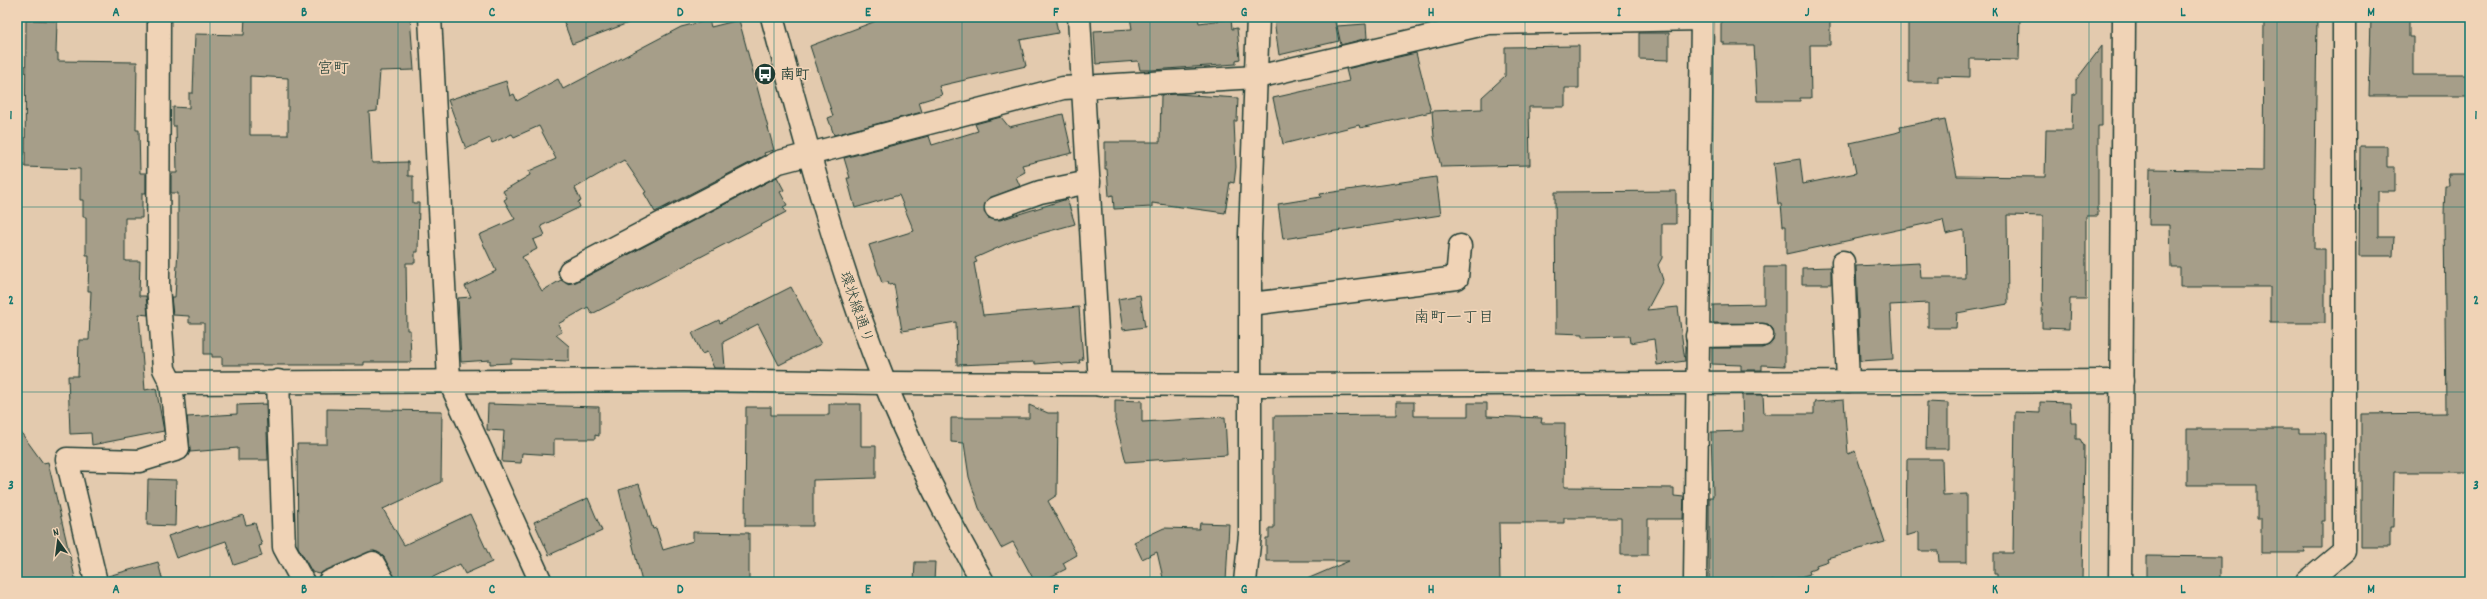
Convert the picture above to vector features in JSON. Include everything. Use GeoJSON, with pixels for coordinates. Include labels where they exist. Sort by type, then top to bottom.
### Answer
{"type":"FeatureCollection","features":[{"type":"Feature","properties":{"kind":"street"},"geometry":{"type":"LineString","coordinates":[[96,582],[67,459],[139,461],[178,448],[171,382],[164,369],[158,285],[159,17]]}},
{"type":"Feature","properties":{"kind":"street"},"geometry":{"type":"LineString","coordinates":[[430,17],[449,380],[541,582]]}},
{"type":"Feature","properties":{"kind":"street","name":"環状線通り"},"geometry":{"type":"LineString","coordinates":[[772,17],[809,154],[853,300],[885,383],[938,496],[983,582]]}},
{"type":"Feature","properties":{"kind":"street"},"geometry":{"type":"LineString","coordinates":[[1079,17],[1100,384]]}},
{"type":"Feature","properties":{"kind":"street"},"geometry":{"type":"LineString","coordinates":[[1245,582],[1250,535],[1250,235],[1257,77],[1258,17]]}},
{"type":"Feature","properties":{"kind":"street"},"geometry":{"type":"LineString","coordinates":[[2120,582],[2124,17]]}},
{"type":"Feature","properties":{"kind":"street"},"geometry":{"type":"LineString","coordinates":[[2307,582],[2344,551],[2344,17]]}},
{"type":"Feature","properties":{"kind":"street"},"geometry":{"type":"LineString","coordinates":[[570,271],[779,162],[1063,88],[1083,85],[1257,77],[1488,23],[1702,18],[1694,582]]}},
{"type":"Feature","properties":{"kind":"street"},"geometry":{"type":"LineString","coordinates":[[996,208],[1040,192],[1089,182]]}},
{"type":"Feature","properties":{"kind":"street"},"geometry":{"type":"LineString","coordinates":[[1250,304],[1457,278],[1460,246]]}},
{"type":"Feature","properties":{"kind":"street"},"geometry":{"type":"LineString","coordinates":[[1843,262],[1848,382]]}},
{"type":"Feature","properties":{"kind":"street"},"geometry":{"type":"LineString","coordinates":[[1697,336],[1762,335]]}},
{"type":"Feature","properties":{"kind":"street"},"geometry":{"type":"LineString","coordinates":[[171,382],[684,380],[885,383],[1251,385],[2122,382]]}},
{"type":"Feature","properties":{"kind":"street"},"geometry":{"type":"LineString","coordinates":[[278,381],[284,547],[303,582]]}},
{"type":"Feature","properties":{"kind":"street"},"geometry":{"type":"LineString","coordinates":[[329,582],[373,563],[384,582]]}},
{"type":"Feature","properties":{"kind":"building"},"geometry":{"type":"Polygon","coordinates":[[[245,17],[410,17],[414,70],[380,71],[377,111],[369,112],[372,163],[408,162],[408,176],[413,176],[413,203],[419,203],[418,252],[415,252],[415,263],[406,263],[407,330],[410,330],[411,362],[364,362],[364,365],[222,365],[222,357],[212,357],[212,354],[204,354],[204,323],[189,323],[189,316],[173,315],[171,297],[175,297],[178,249],[178,193],[171,193],[171,173],[177,173],[176,126],[173,126],[173,107],[189,108],[189,93],[193,93],[195,34],[244,35],[245,17]],[[250,76],[250,135],[288,135],[288,78],[250,76]]]}},
{"type":"Feature","properties":{"kind":"building"},"geometry":{"type":"Polygon","coordinates":[[[562,17],[639,17],[639,19],[572,44],[562,17]]]}},
{"type":"Feature","properties":{"kind":"building"},"geometry":{"type":"Polygon","coordinates":[[[875,17],[1055,17],[1058,33],[1020,40],[1026,66],[939,86],[942,95],[919,102],[922,112],[834,135],[828,118],[833,116],[810,46],[876,21],[875,17]]]}},
{"type":"Feature","properties":{"kind":"building"},"geometry":{"type":"Polygon","coordinates":[[[1130,17],[1198,17],[1199,23],[1231,19],[1232,29],[1237,28],[1240,59],[1236,60],[1236,64],[1152,70],[1140,70],[1138,61],[1096,64],[1094,31],[1132,29],[1130,17]]]}},
{"type":"Feature","properties":{"kind":"building"},"geometry":{"type":"Polygon","coordinates":[[[1287,17],[1334,17],[1339,41],[1279,55],[1274,20],[1287,17]]]}},
{"type":"Feature","properties":{"kind":"building"},"geometry":{"type":"Polygon","coordinates":[[[1721,17],[1830,17],[1830,45],[1810,45],[1811,98],[1800,98],[1800,101],[1757,101],[1754,45],[1724,45],[1724,42],[1721,42],[1721,17]]]}},
{"type":"Feature","properties":{"kind":"building"},"geometry":{"type":"Polygon","coordinates":[[[1908,17],[2020,17],[2019,60],[1970,59],[1970,77],[1938,76],[1938,82],[1908,82],[1908,17]]]}},
{"type":"Feature","properties":{"kind":"building"},"geometry":{"type":"Polygon","coordinates":[[[2264,17],[2317,17],[2314,249],[2325,249],[2325,323],[2270,323],[2270,287],[2180,287],[2180,267],[2171,267],[2170,225],[2149,225],[2150,169],[2263,171],[2264,17]]]}},
{"type":"Feature","properties":{"kind":"building"},"geometry":{"type":"Polygon","coordinates":[[[2371,17],[2409,17],[2409,37],[2413,37],[2413,75],[2470,75],[2470,96],[2369,96],[2371,17]]]}},
{"type":"Feature","properties":{"kind":"building"},"geometry":{"type":"Polygon","coordinates":[[[26,20],[57,21],[56,53],[58,53],[58,61],[137,62],[136,130],[139,130],[140,173],[146,173],[146,193],[142,193],[142,218],[125,218],[125,261],[140,261],[139,296],[146,296],[148,315],[139,314],[145,390],[156,388],[164,431],[92,445],[91,433],[70,434],[68,376],[78,376],[79,340],[89,340],[91,291],[88,291],[89,255],[86,255],[86,217],[83,217],[83,200],[80,200],[80,169],[25,167],[26,20]]]}},
{"type":"Feature","properties":{"kind":"building"},"geometry":{"type":"Polygon","coordinates":[[[709,20],[711,27],[739,20],[774,150],[764,153],[765,155],[655,212],[644,193],[646,192],[624,160],[575,188],[581,201],[578,202],[580,207],[541,226],[545,235],[533,240],[537,249],[522,257],[542,291],[561,280],[567,284],[576,282],[777,177],[784,190],[780,192],[787,205],[783,207],[786,212],[592,314],[588,307],[558,324],[562,332],[556,335],[569,346],[569,361],[511,359],[511,363],[490,364],[490,360],[461,362],[458,298],[471,297],[465,286],[496,271],[479,235],[515,219],[504,200],[507,198],[503,191],[530,175],[529,171],[556,159],[539,126],[514,137],[512,134],[492,143],[490,138],[466,149],[448,100],[506,81],[510,96],[514,94],[517,101],[558,79],[563,89],[681,27],[709,20]]]}},
{"type":"Feature","properties":{"kind":"building"},"geometry":{"type":"Polygon","coordinates":[[[1366,24],[1367,38],[1341,45],[1337,26],[1366,24]]]}},
{"type":"Feature","properties":{"kind":"building"},"geometry":{"type":"Polygon","coordinates":[[[1639,33],[1669,33],[1669,60],[1639,59],[1639,33]]]}},
{"type":"Feature","properties":{"kind":"building"},"geometry":{"type":"Polygon","coordinates":[[[1579,46],[1579,88],[1565,88],[1565,107],[1529,107],[1530,165],[1441,167],[1434,137],[1432,111],[1482,109],[1482,97],[1505,76],[1505,47],[1579,46]]]}},
{"type":"Feature","properties":{"kind":"building"},"geometry":{"type":"Polygon","coordinates":[[[2102,46],[2102,126],[2098,126],[2098,216],[2086,216],[2086,299],[2070,299],[2069,329],[2042,328],[2043,216],[2007,215],[2008,304],[1957,313],[1956,328],[1928,328],[1928,303],[1890,305],[1893,359],[1860,361],[1856,266],[1920,263],[1921,278],[1965,278],[1964,230],[1946,234],[1943,220],[1786,254],[1786,226],[1783,226],[1781,204],[1778,204],[1774,163],[1800,159],[1803,184],[1856,173],[1850,143],[1895,133],[1901,131],[1900,127],[1940,119],[1940,121],[1945,120],[1957,176],[2045,177],[2046,130],[2072,130],[2073,94],[2076,94],[2076,80],[2102,46]]]}},
{"type":"Feature","properties":{"kind":"building"},"geometry":{"type":"Polygon","coordinates":[[[1416,53],[1431,112],[1360,128],[1359,125],[1283,144],[1273,98],[1349,81],[1346,69],[1416,53]]]}},
{"type":"Feature","properties":{"kind":"building"},"geometry":{"type":"Polygon","coordinates":[[[1176,94],[1238,98],[1237,121],[1234,121],[1236,167],[1234,183],[1230,182],[1225,213],[1152,203],[1152,207],[1114,209],[1113,195],[1109,196],[1107,169],[1105,169],[1105,142],[1160,142],[1161,95],[1176,94]]]}},
{"type":"Feature","properties":{"kind":"building"},"geometry":{"type":"Polygon","coordinates":[[[1063,114],[1072,153],[1022,165],[1025,172],[1016,177],[1020,186],[987,200],[984,212],[988,218],[1000,220],[1067,199],[1075,224],[1013,241],[975,258],[977,262],[974,263],[983,315],[1079,307],[1083,360],[1079,360],[1080,363],[1061,364],[1060,362],[1035,364],[1035,362],[957,365],[956,322],[902,331],[894,284],[889,285],[888,282],[882,283],[869,245],[914,231],[899,195],[855,208],[847,178],[850,178],[844,158],[929,136],[932,145],[978,131],[975,124],[1001,117],[1009,127],[1063,114]]]}},
{"type":"Feature","properties":{"kind":"building"},"geometry":{"type":"Polygon","coordinates":[[[2360,146],[2387,146],[2387,167],[2395,167],[2395,191],[2378,191],[2378,237],[2394,237],[2393,256],[2359,256],[2360,146]]]}},
{"type":"Feature","properties":{"kind":"building"},"geometry":{"type":"Polygon","coordinates":[[[2448,174],[2470,174],[2470,472],[2394,472],[2393,527],[2390,527],[2390,547],[2361,547],[2361,414],[2446,413],[2444,215],[2445,186],[2449,186],[2448,174]]]}},
{"type":"Feature","properties":{"kind":"building"},"geometry":{"type":"Polygon","coordinates":[[[1436,177],[1441,215],[1283,239],[1278,204],[1321,197],[1320,194],[1436,177]]]}},
{"type":"Feature","properties":{"kind":"building"},"geometry":{"type":"Polygon","coordinates":[[[1676,191],[1676,224],[1662,224],[1662,258],[1658,265],[1663,280],[1647,310],[1678,307],[1685,361],[1657,365],[1654,339],[1630,343],[1629,336],[1583,337],[1583,334],[1556,333],[1555,192],[1676,191]]]}},
{"type":"Feature","properties":{"kind":"building"},"geometry":{"type":"Polygon","coordinates":[[[1764,267],[1785,267],[1785,366],[1762,365],[1762,370],[1741,370],[1741,365],[1712,364],[1712,348],[1762,348],[1769,345],[1773,341],[1773,329],[1768,324],[1713,323],[1713,305],[1764,304],[1764,267]]]}},
{"type":"Feature","properties":{"kind":"building"},"geometry":{"type":"Polygon","coordinates":[[[1831,267],[1831,284],[1802,284],[1802,268],[1831,267]]]}},
{"type":"Feature","properties":{"kind":"building"},"geometry":{"type":"Polygon","coordinates":[[[791,287],[821,344],[779,365],[758,324],[723,342],[725,368],[714,368],[707,352],[702,354],[692,333],[719,320],[720,323],[791,287]]]}},
{"type":"Feature","properties":{"kind":"building"},"geometry":{"type":"Polygon","coordinates":[[[1140,295],[1145,327],[1123,330],[1118,299],[1140,295]]]}},
{"type":"Feature","properties":{"kind":"building"},"geometry":{"type":"Polygon","coordinates":[[[1742,395],[1763,395],[1764,414],[1814,414],[1814,402],[1844,400],[1848,454],[1855,451],[1885,542],[1827,558],[1828,561],[1816,565],[1817,568],[1809,571],[1810,574],[1787,581],[1709,581],[1709,497],[1713,497],[1711,432],[1743,431],[1742,395]]]}},
{"type":"Feature","properties":{"kind":"building"},"geometry":{"type":"Polygon","coordinates":[[[1115,400],[1142,401],[1142,422],[1225,417],[1227,455],[1126,462],[1115,419],[1115,400]]]}},
{"type":"Feature","properties":{"kind":"building"},"geometry":{"type":"Polygon","coordinates":[[[1396,402],[1414,402],[1414,416],[1468,416],[1468,403],[1487,403],[1487,416],[1542,418],[1541,423],[1565,423],[1564,487],[1674,488],[1674,496],[1684,497],[1683,519],[1648,519],[1648,555],[1621,555],[1621,518],[1564,518],[1564,523],[1499,523],[1500,582],[1300,582],[1349,561],[1266,561],[1266,538],[1269,538],[1269,528],[1274,528],[1274,416],[1396,415],[1396,402]]]}},
{"type":"Feature","properties":{"kind":"building"},"geometry":{"type":"Polygon","coordinates":[[[1927,402],[1948,403],[1948,449],[1926,449],[1927,402]]]}},
{"type":"Feature","properties":{"kind":"building"},"geometry":{"type":"Polygon","coordinates":[[[2040,402],[2070,403],[2071,422],[2076,422],[2076,439],[2080,439],[2084,446],[2082,582],[1997,582],[1997,574],[1994,574],[1994,553],[2013,553],[2015,412],[2040,413],[2040,402]]]}},
{"type":"Feature","properties":{"kind":"building"},"geometry":{"type":"Polygon","coordinates":[[[266,404],[268,460],[238,460],[238,448],[190,452],[187,417],[237,414],[237,405],[266,404]]]}},
{"type":"Feature","properties":{"kind":"building"},"geometry":{"type":"Polygon","coordinates":[[[488,404],[599,407],[599,436],[595,435],[595,439],[554,439],[554,455],[522,453],[521,463],[502,462],[504,431],[487,430],[488,404]]]}},
{"type":"Feature","properties":{"kind":"building"},"geometry":{"type":"Polygon","coordinates":[[[829,404],[861,404],[861,446],[876,446],[876,478],[813,480],[813,526],[745,526],[746,407],[771,407],[771,415],[829,415],[829,404]]]}},
{"type":"Feature","properties":{"kind":"building"},"geometry":{"type":"Polygon","coordinates":[[[1029,405],[1048,413],[1058,413],[1057,495],[1048,501],[1077,555],[1063,563],[1066,569],[1040,582],[1035,582],[1013,542],[1001,548],[979,508],[969,477],[964,443],[951,442],[951,418],[1029,418],[1029,405]]]}},
{"type":"Feature","properties":{"kind":"building"},"geometry":{"type":"Polygon","coordinates":[[[327,409],[442,411],[441,482],[383,509],[404,545],[470,514],[492,562],[465,574],[460,564],[423,582],[396,582],[384,557],[374,551],[320,574],[312,572],[298,547],[297,444],[327,444],[327,409]]]}},
{"type":"Feature","properties":{"kind":"building"},"geometry":{"type":"Polygon","coordinates":[[[17,427],[43,463],[48,462],[76,582],[17,582],[17,427]]]}},
{"type":"Feature","properties":{"kind":"building"},"geometry":{"type":"Polygon","coordinates":[[[2187,429],[2299,429],[2299,433],[2325,433],[2325,521],[2322,521],[2322,548],[2304,548],[2305,553],[2261,553],[2261,519],[2257,519],[2257,485],[2187,485],[2187,429]]]}},
{"type":"Feature","properties":{"kind":"building"},"geometry":{"type":"Polygon","coordinates":[[[1907,459],[1942,459],[1943,495],[1967,494],[1967,562],[1939,562],[1938,551],[1919,551],[1919,532],[1906,536],[1907,459]]]}},
{"type":"Feature","properties":{"kind":"building"},"geometry":{"type":"Polygon","coordinates":[[[148,479],[176,480],[175,526],[147,525],[148,479]]]}},
{"type":"Feature","properties":{"kind":"building"},"geometry":{"type":"Polygon","coordinates":[[[639,484],[653,529],[656,528],[663,550],[693,541],[693,532],[749,533],[749,582],[642,582],[619,490],[639,484]]]}},
{"type":"Feature","properties":{"kind":"building"},"geometry":{"type":"Polygon","coordinates":[[[588,498],[602,531],[549,555],[534,522],[588,498]]]}},
{"type":"Feature","properties":{"kind":"building"},"geometry":{"type":"Polygon","coordinates":[[[243,515],[246,525],[255,523],[262,545],[259,546],[262,556],[234,565],[226,541],[176,558],[168,536],[198,526],[199,528],[243,515]]]}},
{"type":"Feature","properties":{"kind":"building"},"geometry":{"type":"Polygon","coordinates":[[[1200,523],[1229,524],[1226,582],[1164,582],[1157,552],[1142,559],[1134,542],[1164,528],[1199,529],[1200,523]]]}},
{"type":"Feature","properties":{"kind":"building"},"geometry":{"type":"Polygon","coordinates":[[[2147,556],[2220,557],[2220,582],[2147,582],[2147,556]]]}},
{"type":"Feature","properties":{"kind":"building"},"geometry":{"type":"Polygon","coordinates":[[[158,562],[163,582],[108,582],[108,576],[158,562]]]}},
{"type":"Feature","properties":{"kind":"building"},"geometry":{"type":"Polygon","coordinates":[[[915,562],[935,562],[934,582],[914,582],[915,562]]]}},
{"type":"Feature","properties":{"kind":"place","name":"南町"},"geometry":{"type":"Point","coordinates":[765,74]}},
{"type":"Feature","properties":{"kind":"district","name":"宮町"},"geometry":{"type":"Point","coordinates":[333,67]}},
{"type":"Feature","properties":{"kind":"district","name":"南町一丁目"},"geometry":{"type":"Point","coordinates":[1454,316]}}]}
